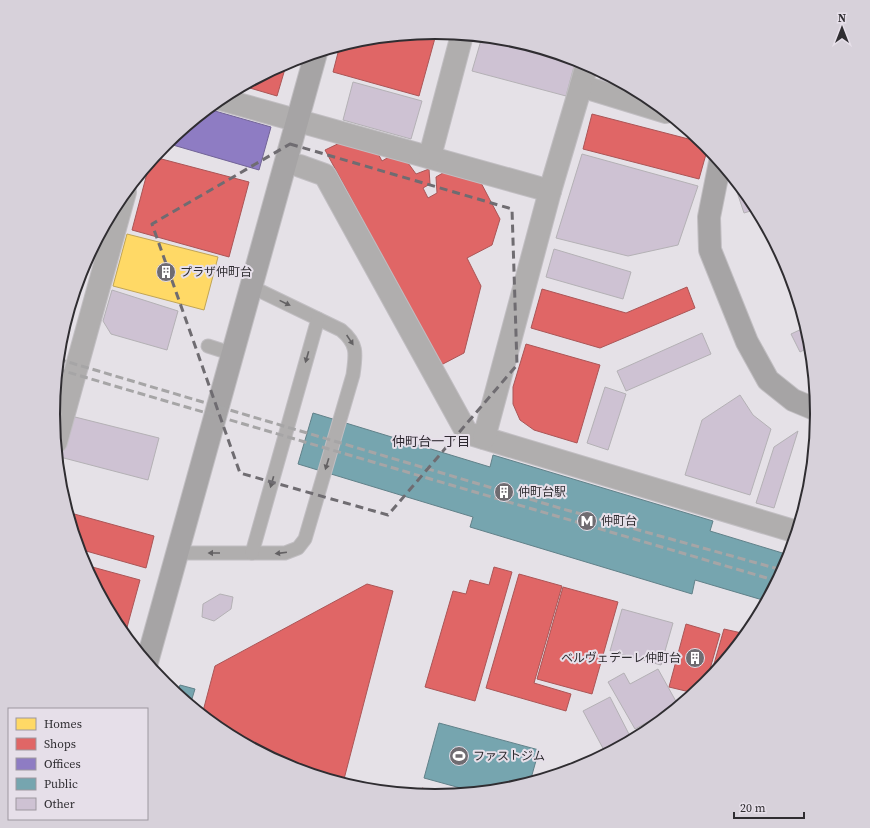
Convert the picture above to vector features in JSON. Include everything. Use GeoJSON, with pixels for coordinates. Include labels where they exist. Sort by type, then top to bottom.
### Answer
{"type":"FeatureCollection","features":[{"type":"Feature","properties":{"kind":"street"},"geometry":{"type":"LineString","coordinates":[[430,156],[461,40]]}},
{"type":"Feature","properties":{"kind":"street"},"geometry":{"type":"LineString","coordinates":[[149,656],[314,59]]}},
{"type":"Feature","properties":{"kind":"street"},"geometry":{"type":"LineString","coordinates":[[484,438],[550,191],[585,71]]}},
{"type":"Feature","properties":{"kind":"street"},"geometry":{"type":"LineString","coordinates":[[581,86],[651,107]]}},
{"type":"Feature","properties":{"kind":"street"},"geometry":{"type":"LineString","coordinates":[[228,101],[430,156],[550,191]]}},
{"type":"Feature","properties":{"kind":"street"},"geometry":{"type":"LineString","coordinates":[[300,166],[325,175],[467,432],[791,531]]}},
{"type":"Feature","properties":{"kind":"street"},"geometry":{"type":"LineString","coordinates":[[719,169],[709,217],[710,250],[747,342],[768,380],[793,400],[810,407]]}},
{"type":"Feature","properties":{"kind":"street"},"geometry":{"type":"LineString","coordinates":[[60,426],[120,211]]}},
{"type":"Feature","properties":{"kind":"lane"},"geometry":{"type":"LineString","coordinates":[[176,553],[285,553],[298,548],[305,539],[353,375],[354,348],[351,338],[341,330],[252,287]]}},
{"type":"Feature","properties":{"kind":"lane"},"geometry":{"type":"LineString","coordinates":[[252,554],[318,319]]}},
{"type":"Feature","properties":{"kind":"lane"},"geometry":{"type":"LineString","coordinates":[[208,346],[233,354]]}},
{"type":"Feature","properties":{"kind":"highlighted area"},"geometry":{"type":"Polygon","coordinates":[[[290,144],[512,209],[517,365],[388,515],[240,473],[152,224],[290,144]]]}},
{"type":"Feature","properties":{"kind":"building: Homes","name":"プラザ仲町台"},"geometry":{"type":"Polygon","coordinates":[[[127,234],[218,257],[204,310],[113,286],[127,234]]]}},
{"type":"Feature","properties":{"kind":"building: Shops"},"geometry":{"type":"Polygon","coordinates":[[[435,39],[419,96],[333,72],[338,52],[386,42],[435,39]]]}},
{"type":"Feature","properties":{"kind":"building: Shops"},"geometry":{"type":"Polygon","coordinates":[[[284,71],[277,96],[250,88],[284,71]]]}},
{"type":"Feature","properties":{"kind":"building: Shops"},"geometry":{"type":"Polygon","coordinates":[[[592,114],[690,139],[706,155],[699,179],[583,149],[592,114]]]}},
{"type":"Feature","properties":{"kind":"building: Shops"},"geometry":{"type":"Polygon","coordinates":[[[346,140],[375,148],[382,161],[394,154],[403,156],[416,174],[429,169],[430,184],[423,188],[428,198],[437,193],[436,177],[448,170],[479,179],[500,219],[492,245],[467,258],[481,286],[464,353],[441,365],[325,150],[346,140]]]}},
{"type":"Feature","properties":{"kind":"building: Shops"},"geometry":{"type":"Polygon","coordinates":[[[161,159],[249,182],[229,257],[132,230],[147,174],[161,159]]]}},
{"type":"Feature","properties":{"kind":"building: Shops"},"geometry":{"type":"Polygon","coordinates":[[[687,287],[695,308],[600,348],[531,328],[542,289],[626,313],[687,287]]]}},
{"type":"Feature","properties":{"kind":"building: Shops"},"geometry":{"type":"Polygon","coordinates":[[[526,344],[600,365],[577,443],[534,430],[520,420],[513,404],[513,387],[526,344]]]}},
{"type":"Feature","properties":{"kind":"building: Shops"},"geometry":{"type":"Polygon","coordinates":[[[74,514],[154,536],[146,568],[86,551],[74,514]]]}},
{"type":"Feature","properties":{"kind":"building: Shops"},"geometry":{"type":"Polygon","coordinates":[[[93,567],[140,580],[127,628],[110,601],[93,567]]]}},
{"type":"Feature","properties":{"kind":"building: Shops"},"geometry":{"type":"Polygon","coordinates":[[[494,567],[512,572],[475,701],[425,687],[453,591],[466,594],[470,580],[489,585],[494,567]]]}},
{"type":"Feature","properties":{"kind":"building: Shops"},"geometry":{"type":"Polygon","coordinates":[[[519,574],[562,586],[534,683],[571,694],[566,711],[486,688],[519,574]]]}},
{"type":"Feature","properties":{"kind":"building: Shops"},"geometry":{"type":"Polygon","coordinates":[[[367,584],[393,591],[344,778],[314,769],[269,750],[247,739],[204,709],[215,666],[367,584]]]}},
{"type":"Feature","properties":{"kind":"building: Shops"},"geometry":{"type":"Polygon","coordinates":[[[563,587],[618,602],[592,694],[537,679],[563,587]]]}},
{"type":"Feature","properties":{"kind":"building: Shops","name":"ベルヴェデーレ仲町台"},"geometry":{"type":"Polygon","coordinates":[[[686,624],[720,634],[710,668],[700,679],[687,691],[669,687],[686,624]]]}},
{"type":"Feature","properties":{"kind":"building: Shops"},"geometry":{"type":"Polygon","coordinates":[[[724,629],[740,633],[733,642],[714,664],[724,629]]]}},
{"type":"Feature","properties":{"kind":"building: Offices"},"geometry":{"type":"Polygon","coordinates":[[[214,111],[271,127],[259,170],[174,145],[214,111]]]}},
{"type":"Feature","properties":{"kind":"building: Public","name":"仲町台駅"},"geometry":{"type":"Polygon","coordinates":[[[313,413],[490,467],[493,455],[713,521],[710,531],[783,553],[761,600],[695,580],[692,594],[470,527],[473,517],[298,464],[313,413]]]}},
{"type":"Feature","properties":{"kind":"building: Public"},"geometry":{"type":"Polygon","coordinates":[[[180,685],[195,689],[192,699],[188,696],[179,688],[180,685]]]}},
{"type":"Feature","properties":{"kind":"building: Public"},"geometry":{"type":"Polygon","coordinates":[[[439,723],[539,750],[532,776],[508,782],[460,788],[424,778],[439,723]]]}},
{"type":"Feature","properties":{"kind":"building: Other"},"geometry":{"type":"Polygon","coordinates":[[[481,42],[532,52],[574,66],[566,96],[472,71],[481,42]]]}},
{"type":"Feature","properties":{"kind":"building: Other"},"geometry":{"type":"Polygon","coordinates":[[[600,78],[620,88],[599,83],[600,78]]]}},
{"type":"Feature","properties":{"kind":"building: Other"},"geometry":{"type":"Polygon","coordinates":[[[353,82],[422,101],[411,139],[343,120],[353,82]]]}},
{"type":"Feature","properties":{"kind":"building: Other"},"geometry":{"type":"Polygon","coordinates":[[[582,154],[698,186],[678,245],[628,256],[556,238],[582,154]]]}},
{"type":"Feature","properties":{"kind":"building: Other"},"geometry":{"type":"Polygon","coordinates":[[[737,191],[750,211],[744,213],[737,191]]]}},
{"type":"Feature","properties":{"kind":"building: Other"},"geometry":{"type":"Polygon","coordinates":[[[554,249],[631,272],[623,299],[546,277],[554,249]]]}},
{"type":"Feature","properties":{"kind":"building: Other"},"geometry":{"type":"Polygon","coordinates":[[[112,290],[178,311],[167,350],[111,334],[103,321],[112,290]]]}},
{"type":"Feature","properties":{"kind":"building: Other"},"geometry":{"type":"Polygon","coordinates":[[[800,330],[804,350],[800,352],[791,334],[800,330]]]}},
{"type":"Feature","properties":{"kind":"building: Other"},"geometry":{"type":"Polygon","coordinates":[[[702,333],[711,354],[626,391],[617,371],[702,333]]]}},
{"type":"Feature","properties":{"kind":"building: Other"},"geometry":{"type":"Polygon","coordinates":[[[605,387],[626,394],[608,450],[587,443],[605,387]]]}},
{"type":"Feature","properties":{"kind":"building: Other"},"geometry":{"type":"Polygon","coordinates":[[[740,395],[753,415],[771,429],[750,495],[685,475],[702,420],[740,395]]]}},
{"type":"Feature","properties":{"kind":"building: Other"},"geometry":{"type":"Polygon","coordinates":[[[71,416],[159,438],[148,480],[63,458],[62,450],[71,416]]]}},
{"type":"Feature","properties":{"kind":"building: Other"},"geometry":{"type":"Polygon","coordinates":[[[798,431],[774,508],[756,503],[774,447],[798,431]]]}},
{"type":"Feature","properties":{"kind":"building: Other"},"geometry":{"type":"Polygon","coordinates":[[[220,594],[233,597],[231,609],[214,621],[202,617],[203,604],[220,594]]]}},
{"type":"Feature","properties":{"kind":"building: Other"},"geometry":{"type":"Polygon","coordinates":[[[622,609],[673,623],[661,665],[610,651],[622,609]]]}},
{"type":"Feature","properties":{"kind":"building: Other"},"geometry":{"type":"Polygon","coordinates":[[[658,669],[676,701],[653,719],[635,729],[608,682],[624,673],[630,684],[658,669]]]}},
{"type":"Feature","properties":{"kind":"building: Other"},"geometry":{"type":"Polygon","coordinates":[[[610,697],[629,735],[603,749],[583,711],[610,697]]]}},
{"type":"Feature","properties":{"kind":"railway"},"geometry":{"type":"LineString","coordinates":[[64,361],[563,509],[776,568]]}},
{"type":"Feature","properties":{"kind":"railway"},"geometry":{"type":"LineString","coordinates":[[63,371],[771,579]]}},
{"type":"Feature","properties":{"kind":"place","name":"プラザ仲町台"},"geometry":{"type":"Point","coordinates":[166,272]}},
{"type":"Feature","properties":{"kind":"place","name":"仲町台駅"},"geometry":{"type":"Point","coordinates":[504,492]}},
{"type":"Feature","properties":{"kind":"place","name":"仲町台"},"geometry":{"type":"Point","coordinates":[587,521]}},
{"type":"Feature","properties":{"kind":"place","name":"ベルヴェデーレ仲町台"},"geometry":{"type":"Point","coordinates":[695,658]}},
{"type":"Feature","properties":{"kind":"place","name":"ファストジム"},"geometry":{"type":"Point","coordinates":[459,756]}},
{"type":"Feature","properties":{"kind":"district","name":"仲町台一丁目"},"geometry":{"type":"Point","coordinates":[431,441]}}]}
